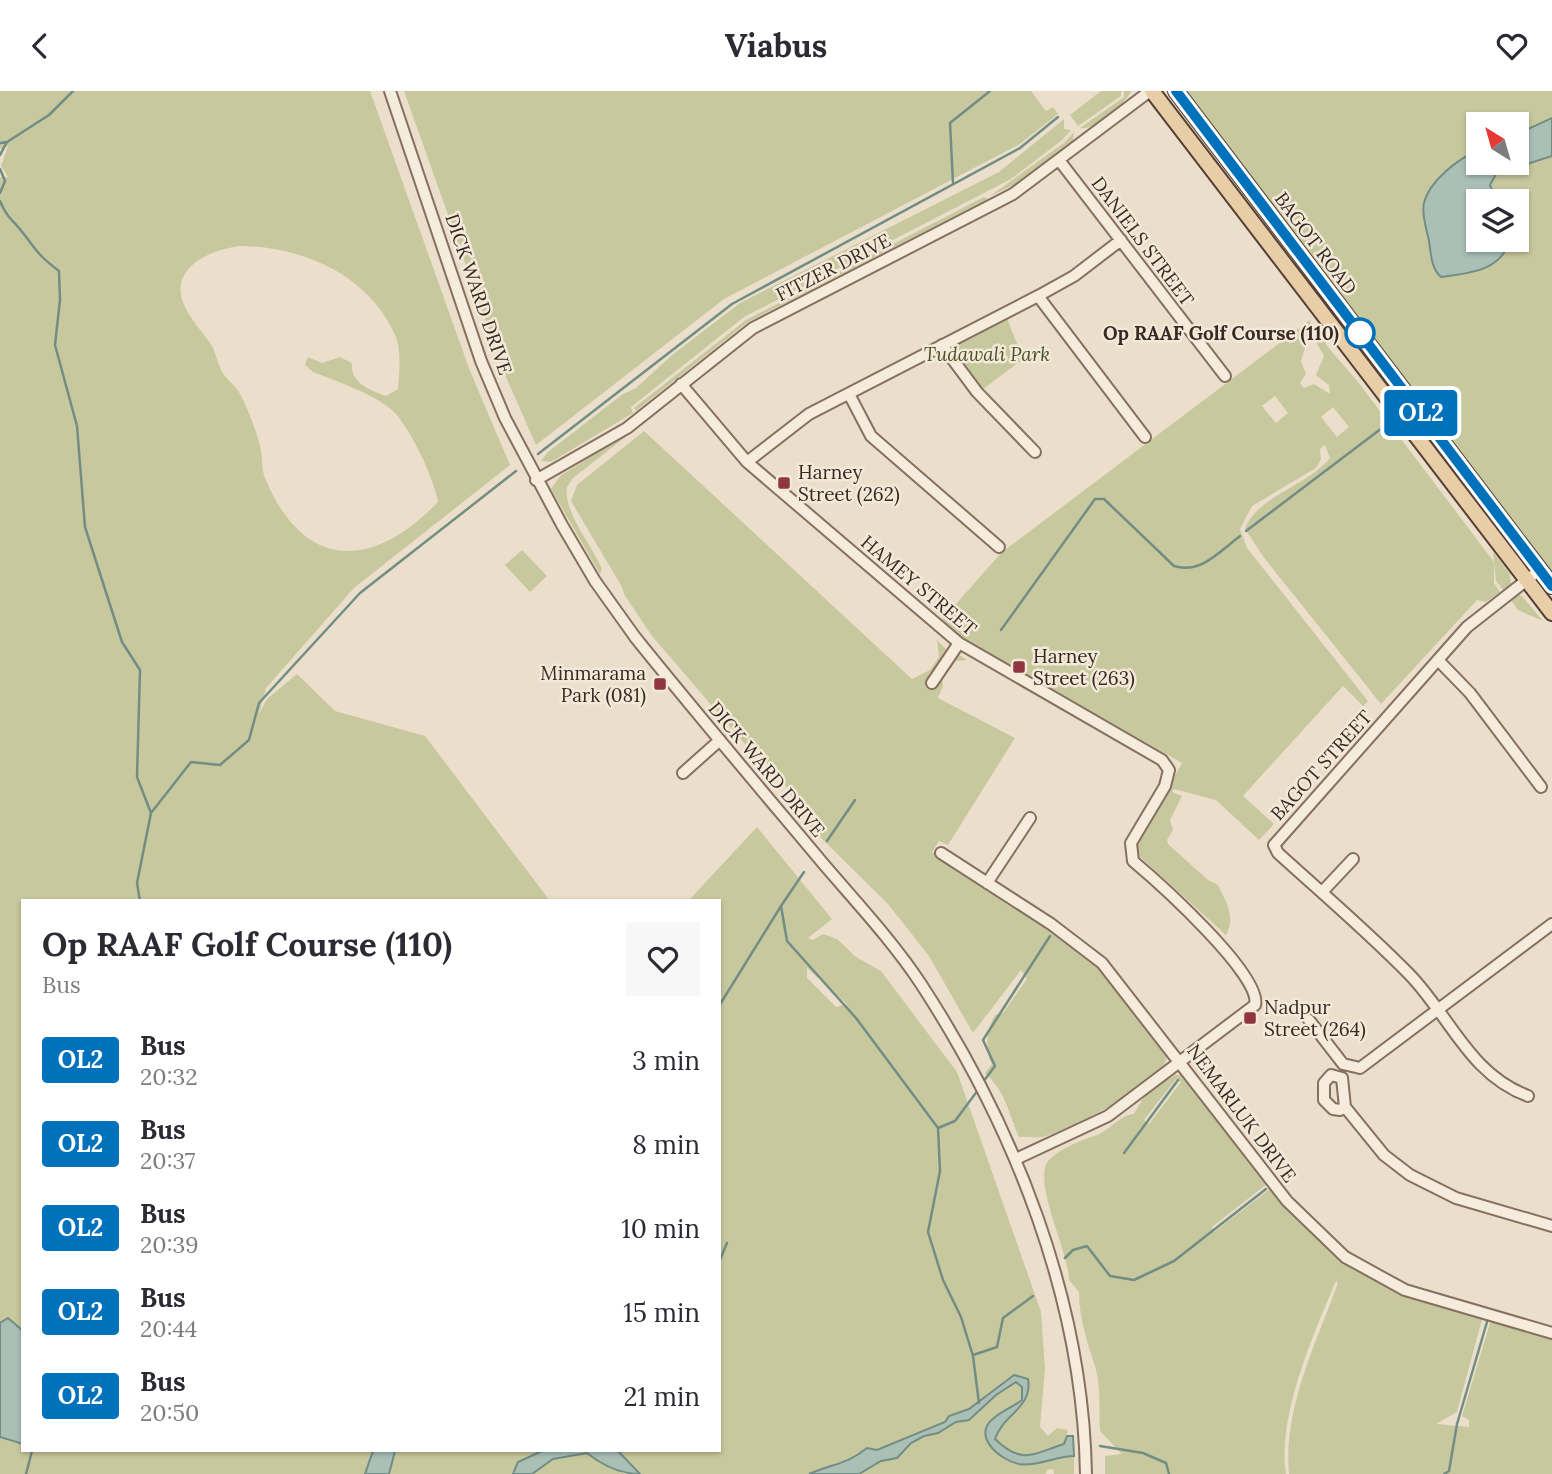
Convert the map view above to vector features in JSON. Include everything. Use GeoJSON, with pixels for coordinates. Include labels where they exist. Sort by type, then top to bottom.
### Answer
{"type":"FeatureCollection","features":[{"type":"Feature","properties":{"kind":"main road","name":"BAGOT ROAD"},"geometry":{"type":"LineString","coordinates":[[1151,91],[1552,613]]}},
{"type":"Feature","properties":{"kind":"main road","name":"BAGOT ROAD"},"geometry":{"type":"LineString","coordinates":[[1176,91],[1552,586]]}},
{"type":"Feature","properties":{"kind":"street","name":"DICK WARD DRIVE"},"geometry":{"type":"LineString","coordinates":[[390,91],[481,361],[536,480],[601,589],[635,637],[920,983],[980,1086],[1016,1159],[1043,1234],[1065,1311],[1083,1433],[1086,1474]]}},
{"type":"Feature","properties":{"kind":"street","name":"FITZER DRIVE"},"geometry":{"type":"LineString","coordinates":[[536,480],[627,428],[753,328],[1008,197],[1151,91]]}},
{"type":"Feature","properties":{"kind":"street","name":"DANIELS STREET"},"geometry":{"type":"LineString","coordinates":[[1059,160],[1225,376]]}},
{"type":"Feature","properties":{"kind":"street"},"geometry":{"type":"LineString","coordinates":[[747,462],[809,414],[1074,276],[1121,240]]}},
{"type":"Feature","properties":{"kind":"street"},"geometry":{"type":"LineString","coordinates":[[1038,296],[1145,437]]}},
{"type":"Feature","properties":{"kind":"street"},"geometry":{"type":"LineString","coordinates":[[942,345],[977,392],[1035,452]]}},
{"type":"Feature","properties":{"kind":"street","name":"HAMEY STREET"},"geometry":{"type":"LineString","coordinates":[[681,384],[747,462],[958,643],[1162,760],[1169,770],[1165,786],[1131,843],[1133,861],[1221,947],[1256,994],[1251,1010],[1182,1063]]}},
{"type":"Feature","properties":{"kind":"street"},"geometry":{"type":"LineString","coordinates":[[849,394],[872,436],[999,547]]}},
{"type":"Feature","properties":{"kind":"street","name":"BAGOT STREET"},"geometry":{"type":"LineString","coordinates":[[1528,1096],[1505,1085],[1475,1061],[1408,973],[1278,853],[1276,842],[1467,627],[1540,570]]}},
{"type":"Feature","properties":{"kind":"street"},"geometry":{"type":"LineString","coordinates":[[932,683],[958,643]]}},
{"type":"Feature","properties":{"kind":"street"},"geometry":{"type":"LineString","coordinates":[[1438,660],[1470,692],[1541,787]]}},
{"type":"Feature","properties":{"kind":"street"},"geometry":{"type":"LineString","coordinates":[[683,773],[720,740]]}},
{"type":"Feature","properties":{"kind":"street"},"geometry":{"type":"LineString","coordinates":[[987,883],[1030,818]]}},
{"type":"Feature","properties":{"kind":"street","name":"NEMARLUK DRIVE"},"geometry":{"type":"LineString","coordinates":[[941,853],[1102,963],[1287,1201],[1345,1257],[1405,1290],[1552,1333]]}},
{"type":"Feature","properties":{"kind":"street"},"geometry":{"type":"LineString","coordinates":[[1322,892],[1353,859]]}},
{"type":"Feature","properties":{"kind":"street"},"geometry":{"type":"LineString","coordinates":[[1309,1020],[1343,1064],[1355,1069],[1552,925]]}},
{"type":"Feature","properties":{"kind":"street"},"geometry":{"type":"LineString","coordinates":[[1016,1159],[1108,1116],[1182,1063]]}},
{"type":"Feature","properties":{"kind":"street"},"geometry":{"type":"LineString","coordinates":[[1345,1107],[1384,1155],[1424,1184],[1456,1198],[1552,1226]]}},
{"type":"Feature","properties":{"kind":"green space"},"geometry":{"type":"Polygon","coordinates":[[[0,91],[370,91],[470,371],[510,465],[354,588],[266,688],[259,714],[267,699],[297,674],[335,711],[425,736],[548,899],[21,899],[21,1329],[8,1318],[0,1323],[0,177],[8,177],[1,166],[8,146],[0,149],[0,91]],[[239,246],[214,252],[198,260],[186,272],[182,280],[182,298],[190,316],[212,346],[223,373],[242,398],[258,439],[265,478],[281,509],[299,531],[320,545],[342,551],[365,549],[389,540],[414,524],[438,502],[432,480],[406,428],[392,410],[354,388],[313,372],[305,365],[308,357],[322,363],[340,357],[352,363],[354,376],[362,385],[386,396],[398,389],[397,341],[383,314],[369,296],[351,280],[309,258],[286,251],[239,246]]]}},
{"type":"Feature","properties":{"kind":"green space"},"geometry":{"type":"Polygon","coordinates":[[[404,91],[1031,91],[1046,111],[1053,107],[1058,114],[1020,144],[724,299],[536,445],[505,375],[404,91]]]}},
{"type":"Feature","properties":{"kind":"green space"},"geometry":{"type":"Polygon","coordinates":[[[1101,91],[1121,91],[1121,96],[1078,126],[1070,115],[1101,91]]]}},
{"type":"Feature","properties":{"kind":"green space"},"geometry":{"type":"Polygon","coordinates":[[[1124,91],[1131,91],[1123,103],[1109,115],[1093,125],[1080,128],[1124,97],[1124,91]]]}},
{"type":"Feature","properties":{"kind":"green space"},"geometry":{"type":"Polygon","coordinates":[[[1185,91],[1552,91],[1552,583],[1185,91]]]}},
{"type":"Feature","properties":{"kind":"green space"},"geometry":{"type":"Polygon","coordinates":[[[1064,119],[1064,129],[1071,130],[1011,179],[744,317],[631,407],[633,413],[551,462],[541,461],[548,452],[623,394],[636,388],[671,356],[740,303],[999,172],[1064,119]]]}},
{"type":"Feature","properties":{"kind":"green space"},"geometry":{"type":"Polygon","coordinates":[[[1074,132],[1073,140],[1014,185],[990,196],[1065,142],[1074,132]]]}},
{"type":"Feature","properties":{"kind":"green space"},"geometry":{"type":"Polygon","coordinates":[[[984,197],[988,199],[748,322],[636,411],[634,408],[746,320],[984,197]]]}},
{"type":"Feature","properties":{"kind":"green space","name":"Tudawali Park"},"geometry":{"type":"Polygon","coordinates":[[[1006,316],[1023,359],[982,390],[952,351],[953,344],[1006,316]]]}},
{"type":"Feature","properties":{"kind":"green space"},"geometry":{"type":"Polygon","coordinates":[[[1310,320],[1312,326],[1301,361],[1306,374],[1300,383],[1304,388],[1314,384],[1330,394],[1329,385],[1316,375],[1324,356],[1316,342],[1321,333],[1327,346],[1358,382],[1494,562],[1494,583],[1500,592],[1486,602],[1477,600],[1381,704],[1265,559],[1245,529],[1260,508],[1309,476],[1330,458],[1325,445],[1320,449],[1321,459],[1316,468],[1252,506],[1240,529],[1247,548],[1368,701],[1363,706],[1343,686],[1243,796],[1274,824],[1259,840],[1216,800],[1174,789],[1172,792],[1182,796],[1170,820],[1173,830],[1167,840],[1168,844],[1208,880],[1218,885],[1230,916],[1226,935],[1136,853],[1138,842],[1182,763],[962,638],[941,621],[1001,553],[1310,320]],[[1275,396],[1262,406],[1276,423],[1288,413],[1275,396]],[[1333,407],[1321,417],[1337,437],[1349,427],[1333,407]]]}},
{"type":"Feature","properties":{"kind":"green space"},"geometry":{"type":"Polygon","coordinates":[[[642,424],[573,478],[567,487],[569,507],[602,569],[600,574],[551,489],[560,476],[642,424]]]}},
{"type":"Feature","properties":{"kind":"green space"},"geometry":{"type":"Polygon","coordinates":[[[644,431],[912,679],[930,670],[939,657],[937,640],[955,658],[959,655],[967,660],[956,661],[942,680],[943,686],[938,698],[1015,738],[948,845],[939,841],[932,852],[1080,951],[1110,979],[1167,1053],[1164,1065],[1153,1077],[1095,1114],[1058,1131],[1043,1137],[1019,1137],[1002,1095],[985,1073],[992,1064],[987,1046],[990,1027],[995,1015],[1003,1013],[1027,979],[1021,970],[973,1033],[929,956],[888,904],[812,829],[777,772],[744,743],[652,636],[624,594],[571,501],[577,485],[644,431]]]}},
{"type":"Feature","properties":{"kind":"green space"},"geometry":{"type":"Polygon","coordinates":[[[522,550],[547,576],[530,592],[505,565],[522,550]]]}},
{"type":"Feature","properties":{"kind":"green space"},"geometry":{"type":"Polygon","coordinates":[[[1493,552],[1510,574],[1511,584],[1504,591],[1496,581],[1493,552]]]}},
{"type":"Feature","properties":{"kind":"green space"},"geometry":{"type":"Polygon","coordinates":[[[1517,594],[1522,596],[1543,621],[1518,610],[1510,599],[1517,594]]]}},
{"type":"Feature","properties":{"kind":"green space"},"geometry":{"type":"Polygon","coordinates":[[[757,827],[832,919],[808,938],[813,940],[823,934],[837,939],[856,957],[881,971],[957,1072],[1041,1312],[1045,1369],[1040,1427],[1048,1436],[1057,1428],[1068,1430],[1064,1444],[1029,1455],[1013,1452],[995,1438],[1026,1397],[1028,1379],[1014,1376],[969,1409],[949,1416],[945,1422],[877,1450],[867,1448],[846,1461],[809,1474],[640,1474],[619,1452],[721,1452],[721,899],[690,899],[757,827]],[[807,968],[807,978],[836,1007],[847,1004],[807,968]]]}},
{"type":"Feature","properties":{"kind":"green space"},"geometry":{"type":"Polygon","coordinates":[[[1175,1075],[1183,1075],[1267,1184],[1212,1227],[1214,1232],[1270,1189],[1318,1239],[1365,1273],[1417,1297],[1482,1319],[1457,1412],[1436,1424],[1469,1427],[1469,1420],[1462,1416],[1491,1320],[1552,1338],[1552,1474],[1289,1474],[1288,1449],[1296,1401],[1338,1283],[1336,1281],[1308,1351],[1292,1402],[1285,1451],[1286,1474],[1105,1474],[1105,1456],[1122,1454],[1100,1431],[1097,1373],[1082,1321],[1079,1292],[1069,1280],[1047,1199],[1045,1170],[1049,1160],[1059,1152],[1134,1114],[1146,1093],[1175,1075]],[[1176,1079],[1144,1120],[1149,1124],[1181,1082],[1176,1079]]]}},
{"type":"Feature","properties":{"kind":"green space"},"geometry":{"type":"Polygon","coordinates":[[[1016,1382],[1022,1387],[1022,1400],[994,1417],[985,1437],[1019,1464],[1074,1456],[1074,1474],[1054,1474],[1053,1469],[1047,1470],[1046,1474],[859,1474],[881,1461],[897,1458],[911,1443],[924,1436],[938,1433],[956,1422],[969,1420],[996,1395],[1016,1382]]]}},
{"type":"Feature","properties":{"kind":"green space"},"geometry":{"type":"Polygon","coordinates":[[[0,1437],[21,1443],[21,1452],[373,1452],[365,1474],[0,1474],[0,1437]]]}},
{"type":"Feature","properties":{"kind":"green space"},"geometry":{"type":"Polygon","coordinates":[[[395,1452],[540,1452],[518,1462],[513,1474],[389,1474],[395,1452]]]}},
{"type":"Feature","properties":{"kind":"green space"},"geometry":{"type":"Polygon","coordinates":[[[587,1453],[624,1474],[532,1474],[553,1459],[587,1453]]]}},
{"type":"Feature","properties":{"kind":"shaded area"},"geometry":{"type":"Polygon","coordinates":[[[1552,118],[1552,156],[1530,163],[1530,128],[1552,118]]]}},
{"type":"Feature","properties":{"kind":"shaded area"},"geometry":{"type":"Polygon","coordinates":[[[1466,157],[1466,175],[1495,175],[1490,185],[1492,189],[1466,189],[1466,252],[1504,252],[1483,269],[1441,277],[1432,260],[1423,212],[1424,203],[1438,179],[1466,157]]]}},
{"type":"Feature","properties":{"kind":"shaded area"},"geometry":{"type":"Polygon","coordinates":[[[8,1318],[21,1329],[21,1443],[0,1437],[0,1323],[8,1318]]]}},
{"type":"Feature","properties":{"kind":"shaded area"},"geometry":{"type":"Polygon","coordinates":[[[1014,1375],[1028,1379],[1026,1397],[1004,1423],[995,1439],[1013,1452],[1029,1455],[1064,1444],[1067,1436],[1073,1436],[1074,1456],[1019,1464],[1003,1458],[990,1446],[985,1432],[988,1425],[1022,1400],[1022,1387],[1016,1382],[996,1395],[969,1420],[956,1422],[938,1433],[924,1436],[911,1443],[897,1458],[881,1461],[859,1474],[809,1474],[846,1461],[867,1448],[877,1450],[945,1422],[949,1416],[969,1409],[1014,1375]]]}},
{"type":"Feature","properties":{"kind":"shaded area"},"geometry":{"type":"Polygon","coordinates":[[[373,1452],[395,1452],[389,1474],[365,1474],[373,1452]]]}},
{"type":"Feature","properties":{"kind":"shaded area"},"geometry":{"type":"Polygon","coordinates":[[[540,1452],[619,1452],[640,1474],[612,1468],[587,1453],[553,1459],[532,1474],[513,1474],[518,1462],[540,1452]]]}},
{"type":"Feature","properties":{"kind":"waterway"},"geometry":{"type":"LineString","coordinates":[[0,143],[7,142],[49,115],[73,91]]}},
{"type":"Feature","properties":{"kind":"waterway"},"geometry":{"type":"LineString","coordinates":[[953,183],[950,123],[990,91]]}},
{"type":"Feature","properties":{"kind":"waterway"},"geometry":{"type":"LineString","coordinates":[[538,454],[732,304],[1020,148],[1058,117]]}},
{"type":"Feature","properties":{"kind":"waterway"},"geometry":{"type":"LineString","coordinates":[[0,155],[7,142]]}},
{"type":"Feature","properties":{"kind":"waterway"},"geometry":{"type":"LineString","coordinates":[[0,169],[5,181],[0,193]]}},
{"type":"Feature","properties":{"kind":"waterway"},"geometry":{"type":"LineString","coordinates":[[0,201],[39,253],[59,271],[60,300],[55,345],[77,426],[85,527],[122,642],[140,670],[137,777],[151,813],[137,883],[140,899]]}},
{"type":"Feature","properties":{"kind":"waterway"},"geometry":{"type":"LineString","coordinates":[[1246,531],[1386,425]]}},
{"type":"Feature","properties":{"kind":"waterway"},"geometry":{"type":"LineString","coordinates":[[151,813],[191,762],[220,765],[249,740],[259,703],[360,593],[516,471]]}},
{"type":"Feature","properties":{"kind":"waterway"},"geometry":{"type":"LineString","coordinates":[[1001,630],[1095,499],[1104,499],[1174,566],[1184,568],[1201,564],[1240,536]]}},
{"type":"Feature","properties":{"kind":"waterway"},"geometry":{"type":"LineString","coordinates":[[827,841],[855,800]]}},
{"type":"Feature","properties":{"kind":"waterway"},"geometry":{"type":"LineString","coordinates":[[804,872],[781,906],[787,941],[856,1018],[938,1128],[940,1171],[928,1232],[943,1280],[961,1317],[973,1356],[979,1403]]}},
{"type":"Feature","properties":{"kind":"waterway"},"geometry":{"type":"LineString","coordinates":[[721,1003],[781,906]]}},
{"type":"Feature","properties":{"kind":"waterway"},"geometry":{"type":"LineString","coordinates":[[983,1082],[995,1066],[983,1040],[1050,936]]}},
{"type":"Feature","properties":{"kind":"waterway"},"geometry":{"type":"LineString","coordinates":[[1124,1153],[1178,1080]]}},
{"type":"Feature","properties":{"kind":"waterway"},"geometry":{"type":"LineString","coordinates":[[938,1128],[955,1121],[978,1090]]}},
{"type":"Feature","properties":{"kind":"waterway"},"geometry":{"type":"LineString","coordinates":[[1065,1258],[1073,1250],[1087,1246],[1110,1276],[1134,1280],[1174,1261],[1266,1189]]}},
{"type":"Feature","properties":{"kind":"waterway"},"geometry":{"type":"LineString","coordinates":[[721,1257],[727,1243]]}},
{"type":"Feature","properties":{"kind":"waterway"},"geometry":{"type":"LineString","coordinates":[[973,1355],[997,1347],[1003,1318],[1033,1296]]}},
{"type":"Feature","properties":{"kind":"waterway"},"geometry":{"type":"LineString","coordinates":[[1444,1474],[1449,1471],[1457,1424],[1487,1322]]}},
{"type":"Feature","properties":{"kind":"waterway"},"geometry":{"type":"LineString","coordinates":[[1100,1446],[1143,1453],[1166,1463],[1169,1474]]}},
{"type":"Feature","properties":{"kind":"waterway"},"geometry":{"type":"LineString","coordinates":[[26,1474],[32,1452]]}},
{"type":"Feature","properties":{"kind":"bus line","name":"OL2"},"geometry":{"type":"LineString","coordinates":[[1176,91],[1552,586]]}},
{"type":"Feature","properties":{"kind":"place","name":"Op RAAF Golf Course (110)"},"geometry":{"type":"Point","coordinates":[1360,333]}},
{"type":"Feature","properties":{"kind":"place","name":"Harney Street (262)"},"geometry":{"type":"Point","coordinates":[784,483]}},
{"type":"Feature","properties":{"kind":"place","name":"Harney Street (263)"},"geometry":{"type":"Point","coordinates":[1019,667]}},
{"type":"Feature","properties":{"kind":"place","name":"Minmarama Park (081)"},"geometry":{"type":"Point","coordinates":[660,684]}},
{"type":"Feature","properties":{"kind":"place","name":"Nadpur Street (264)"},"geometry":{"type":"Point","coordinates":[1250,1018]}}]}
